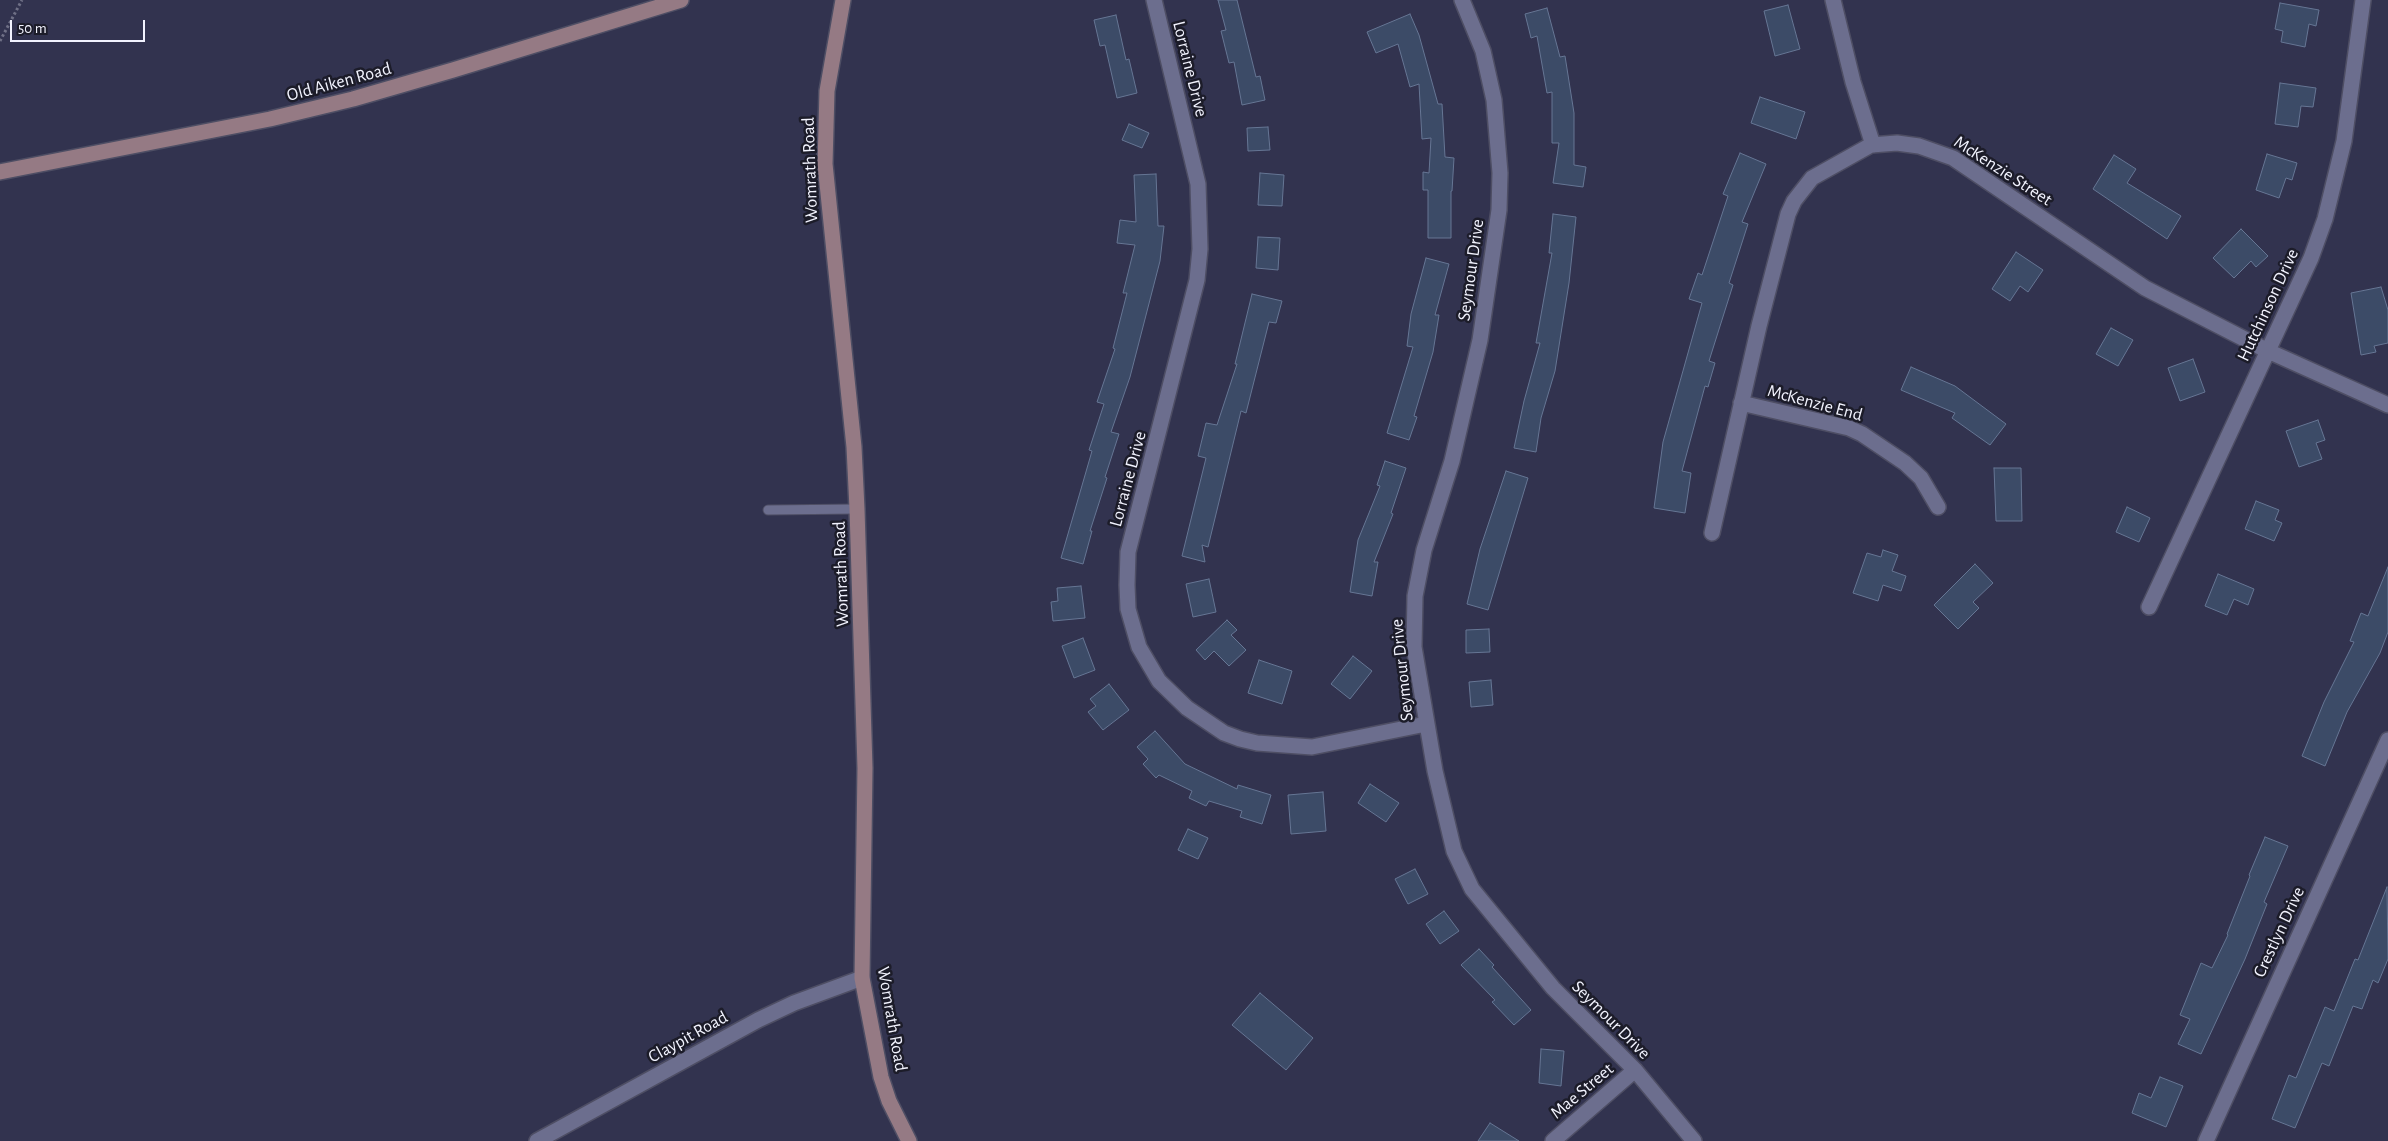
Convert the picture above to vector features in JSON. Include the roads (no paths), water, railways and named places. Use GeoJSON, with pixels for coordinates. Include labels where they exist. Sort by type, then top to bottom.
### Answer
{"type":"FeatureCollection","features":[{"type":"Feature","properties":{"kind":"street","name":"Old Aiken Road"},"geometry":{"type":"LineString","coordinates":[[0,172],[270,119],[353,99],[681,0]]}},
{"type":"Feature","properties":{"kind":"street","name":"Womrath Road"},"geometry":{"type":"LineString","coordinates":[[843,0],[827,91],[825,164],[830,233],[854,446],[865,768],[862,978],[881,1077],[889,1101],[909,1141]]}},
{"type":"Feature","properties":{"kind":"street","name":"Lorraine Drive"},"geometry":{"type":"LineString","coordinates":[[1154,0],[1198,184],[1200,249],[1197,280],[1128,552],[1127,585],[1132,628],[1148,664],[1160,681],[1187,708],[1224,732],[1240,739],[1258,743],[1312,746],[1426,724]]}},
{"type":"Feature","properties":{"kind":"street","name":"Seymour Drive"},"geometry":{"type":"LineString","coordinates":[[1462,0],[1483,51],[1494,100],[1499,155],[1499,210],[1480,340],[1452,461],[1424,550],[1414,596],[1414,646],[1426,724],[1454,851],[1472,889],[1553,988],[1636,1070],[1694,1141]]}},
{"type":"Feature","properties":{"kind":"street"},"geometry":{"type":"LineString","coordinates":[[1833,0],[1853,82],[1873,145]]}},
{"type":"Feature","properties":{"kind":"street","name":"Hutchinson Drive"},"geometry":{"type":"LineString","coordinates":[[2149,607],[2311,258],[2335,180],[2345,131],[2363,0]]}},
{"type":"Feature","properties":{"kind":"street","name":"McKenzie Street"},"geometry":{"type":"LineString","coordinates":[[1712,533],[1768,289],[1788,214],[1802,188],[1818,173],[1873,145],[1897,143],[1919,146],[1953,158],[2144,288],[2268,351],[2388,405]]}},
{"type":"Feature","properties":{"kind":"street","name":"McKenzie End"},"geometry":{"type":"LineString","coordinates":[[1741,403],[1849,428],[1862,434],[1906,463],[1921,478],[1938,507]]}},
{"type":"Feature","properties":{"kind":"street","name":"Crestlyn Drive"},"geometry":{"type":"LineString","coordinates":[[2206,1141],[2388,740]]}},
{"type":"Feature","properties":{"kind":"street","name":"Claypit Road"},"geometry":{"type":"LineString","coordinates":[[537,1141],[758,1020],[794,1003],[862,978]]}},
{"type":"Feature","properties":{"kind":"street","name":"Mae Street"},"geometry":{"type":"LineString","coordinates":[[1553,1141],[1636,1070]]}},
{"type":"Feature","properties":{"kind":"lane"},"geometry":{"type":"LineString","coordinates":[[768,510],[856,509]]}}]}
